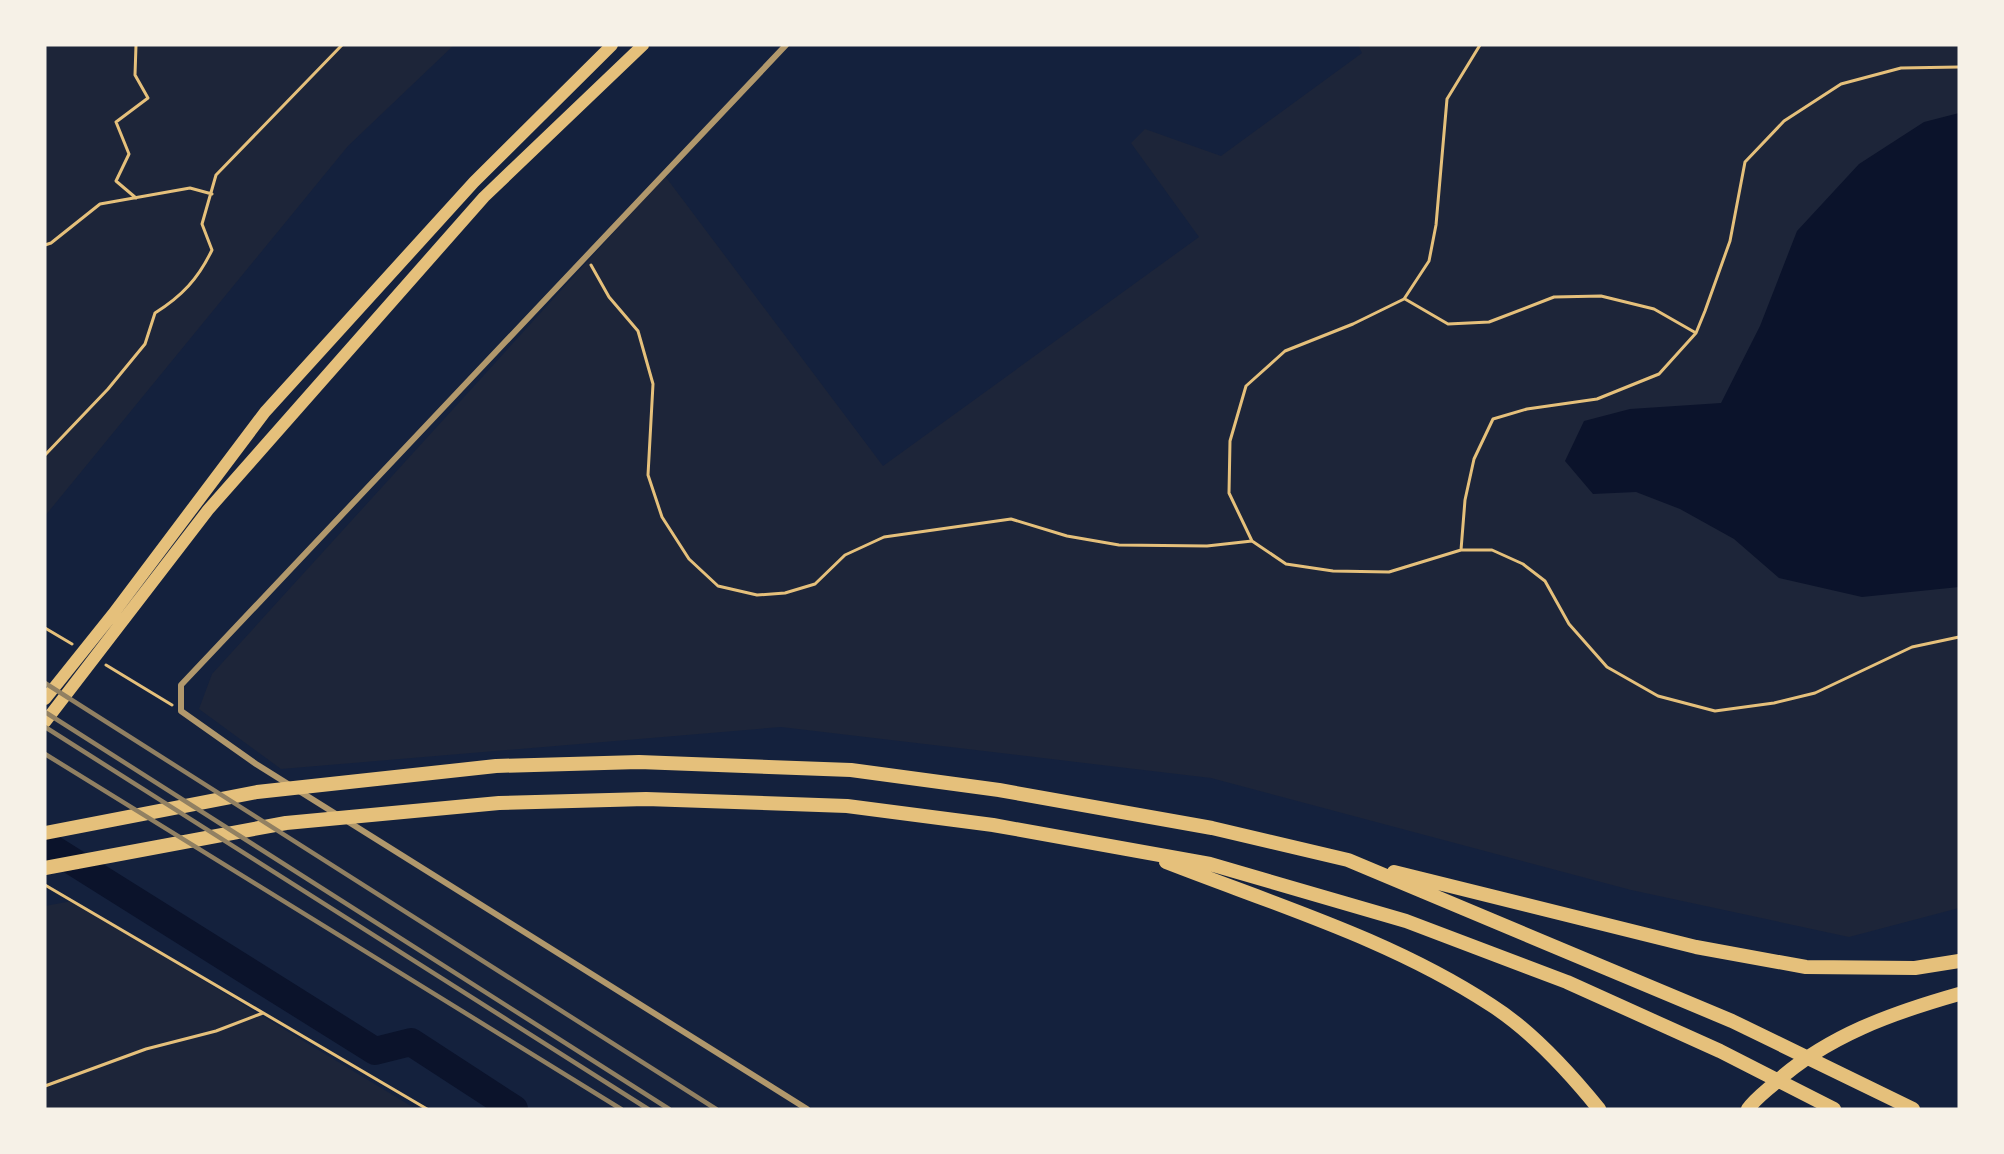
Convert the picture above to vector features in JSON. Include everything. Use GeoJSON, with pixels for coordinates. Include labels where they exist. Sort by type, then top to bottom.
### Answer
{"type":"FeatureCollection","features":[{"type":"Feature","properties":{"kind":"highway"},"geometry":{"type":"LineString","coordinates":[[45,833],[257,792],[496,766],[639,762],[851,770],[999,790],[1201,826],[1348,860],[1696,947],[1806,967],[1915,968],[1959,961]]}},
{"type":"Feature","properties":{"kind":"highway"},"geometry":{"type":"LineString","coordinates":[[45,868],[286,823],[499,803],[646,799],[847,806],[993,825],[1210,864],[1406,921],[1567,982],[1720,1052],[1834,1109]]}},
{"type":"Feature","properties":{"kind":"highway"},"geometry":{"type":"LineString","coordinates":[[1136,851],[1396,951],[1492,1005],[1540,1045],[1599,1109]]}},
{"type":"Feature","properties":{"kind":"highway"},"geometry":{"type":"LineString","coordinates":[[1348,860],[1732,1022],[1913,1109]]}},
{"type":"Feature","properties":{"kind":"highway"},"geometry":{"type":"LineString","coordinates":[[1748,1109],[1784,1075],[1820,1048],[1900,1012],[1959,994]]}},
{"type":"Feature","properties":{"kind":"main road"},"geometry":{"type":"LineString","coordinates":[[45,699],[113,614],[265,412],[474,182],[612,45]]}},
{"type":"Feature","properties":{"kind":"main road"},"geometry":{"type":"LineString","coordinates":[[45,722],[126,620],[208,510],[484,196],[643,45]]}},
{"type":"Feature","properties":{"kind":"street"},"geometry":{"type":"LineString","coordinates":[[786,45],[181,685],[181,711],[256,764],[807,1109]]}},
{"type":"Feature","properties":{"kind":"path"},"geometry":{"type":"LineString","coordinates":[[136,45],[135,75],[148,98],[116,122],[129,154],[116,181],[136,198]]}},
{"type":"Feature","properties":{"kind":"path"},"geometry":{"type":"LineString","coordinates":[[45,455],[108,389],[145,344],[155,313],[178,298],[200,274],[212,250],[202,224],[216,175],[342,45]]}},
{"type":"Feature","properties":{"kind":"path"},"geometry":{"type":"LineString","coordinates":[[1480,45],[1447,99],[1436,225],[1429,261],[1404,299],[1353,324],[1285,351],[1246,386],[1230,441],[1229,493],[1252,541],[1286,564],[1333,571],[1389,572],[1461,550],[1492,550],[1523,564],[1545,581],[1569,624],[1607,667],[1658,696],[1715,711],[1774,703],[1815,693],[1912,646],[1959,636]]}},
{"type":"Feature","properties":{"kind":"path"},"geometry":{"type":"LineString","coordinates":[[1461,550],[1465,501],[1474,459],[1493,420],[1527,409],[1597,399],[1659,374],[1696,333],[1730,241],[1745,162],[1784,122],[1840,84],[1901,68],[1959,68]]}},
{"type":"Feature","properties":{"kind":"path"},"geometry":{"type":"LineString","coordinates":[[45,245],[100,204],[190,188],[212,195]]}},
{"type":"Feature","properties":{"kind":"path"},"geometry":{"type":"LineString","coordinates":[[586,257],[609,297],[638,330],[653,384],[648,475],[662,517],[689,559],[718,586],[757,595],[785,593],[815,584],[845,555],[884,537],[1011,519],[1067,536],[1119,545],[1207,546],[1252,541]]}},
{"type":"Feature","properties":{"kind":"path"},"geometry":{"type":"LineString","coordinates":[[1404,299],[1448,324],[1489,322],[1554,297],[1601,296],[1653,309],[1696,333]]}},
{"type":"Feature","properties":{"kind":"path"},"geometry":{"type":"LineString","coordinates":[[45,628],[75,646]]}},
{"type":"Feature","properties":{"kind":"path"},"geometry":{"type":"LineString","coordinates":[[105,664],[181,711]]}},
{"type":"Feature","properties":{"kind":"path"},"geometry":{"type":"LineString","coordinates":[[45,885],[428,1109]]}},
{"type":"Feature","properties":{"kind":"path"},"geometry":{"type":"LineString","coordinates":[[45,1086],[146,1049],[216,1031],[263,1012]]}},
{"type":"Feature","properties":{"kind":"shaded area"},"geometry":{"type":"Polygon","coordinates":[[[45,45],[454,45],[348,146],[45,516],[45,45]]]}},
{"type":"Feature","properties":{"kind":"shaded area"},"geometry":{"type":"Polygon","coordinates":[[[1358,45],[1959,45],[1959,908],[1849,937],[1631,890],[1211,778],[781,727],[281,769],[199,709],[212,674],[665,176],[883,466],[1199,237],[1131,143],[1145,129],[1221,156],[1362,53],[1358,45]]]}},
{"type":"Feature","properties":{"kind":"shaded area"},"geometry":{"type":"Polygon","coordinates":[[[1959,113],[1959,587],[1862,597],[1779,578],[1734,539],[1680,509],[1636,492],[1593,494],[1565,461],[1584,421],[1630,409],[1721,403],[1760,326],[1797,231],[1859,164],[1924,122],[1959,113]]]}},
{"type":"Feature","properties":{"kind":"shaded area"},"geometry":{"type":"Polygon","coordinates":[[[72,901],[416,1109],[45,1109],[45,906],[72,901]]]}},
{"type":"Feature","properties":{"kind":"waterway"},"geometry":{"type":"LineString","coordinates":[[45,844],[375,1051],[411,1042],[514,1109]]}},
{"type":"Feature","properties":{"kind":"railway"},"geometry":{"type":"LineString","coordinates":[[45,683],[716,1109]]}},
{"type":"Feature","properties":{"kind":"railway"},"geometry":{"type":"LineString","coordinates":[[45,712],[669,1109]]}},
{"type":"Feature","properties":{"kind":"railway"},"geometry":{"type":"LineString","coordinates":[[45,727],[648,1109]]}},
{"type":"Feature","properties":{"kind":"railway"},"geometry":{"type":"LineString","coordinates":[[45,754],[621,1109]]}}]}
